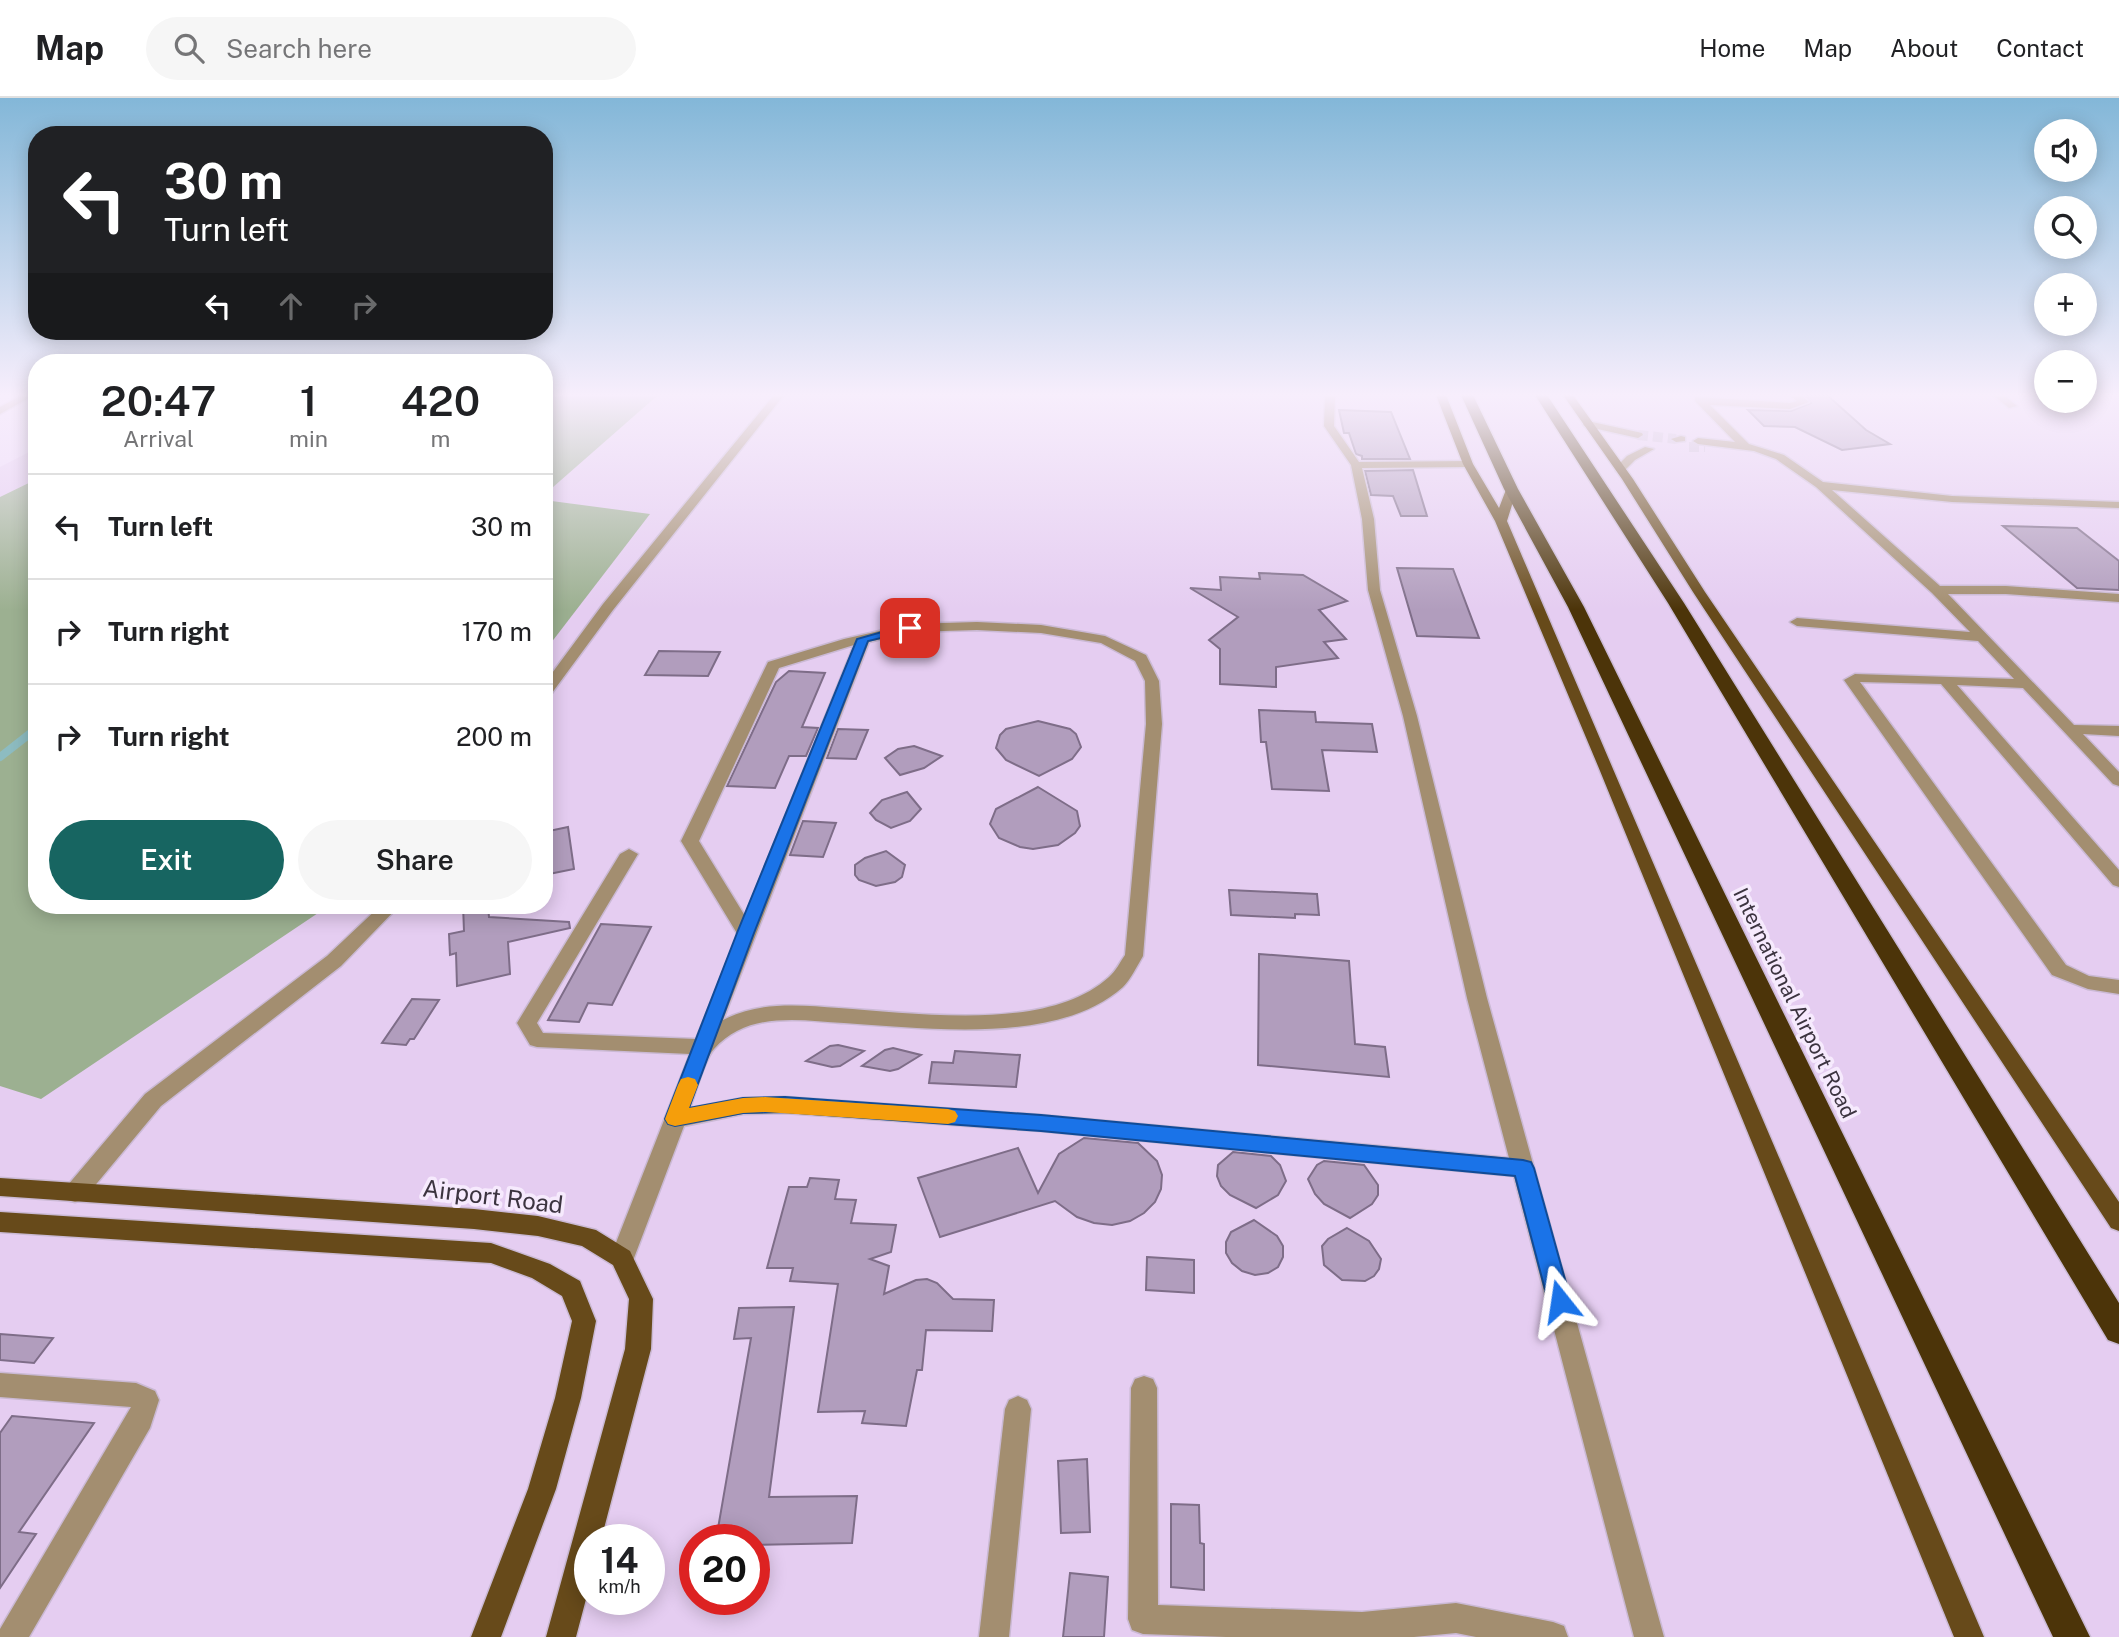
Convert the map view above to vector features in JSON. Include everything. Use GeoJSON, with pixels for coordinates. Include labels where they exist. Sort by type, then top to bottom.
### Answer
{"type":"FeatureCollection","features":[{"type":"Feature","properties":{"kind":"highway","name":"International Airport Road"},"geometry":{"type":"LineString","coordinates":[[1500,467],[1576,607],[2072,1637]]}},
{"type":"Feature","properties":{"kind":"highway"},"geometry":{"type":"LineString","coordinates":[[1587,467],[1676,603],[2119,1330]]}},
{"type":"Feature","properties":{"kind":"main road"},"geometry":{"type":"LineString","coordinates":[[1470,467],[1501,521],[1612,779],[1969,1637]]}},
{"type":"Feature","properties":{"kind":"main road"},"geometry":{"type":"LineString","coordinates":[[1620,469],[2119,1221]]}},
{"type":"Feature","properties":{"kind":"main road"},"geometry":{"type":"LineString","coordinates":[[1501,521],[1511,489]]}},
{"type":"Feature","properties":{"kind":"main road"},"geometry":{"type":"LineString","coordinates":[[1616,513],[1649,514]]}},
{"type":"Feature","properties":{"kind":"main road","name":"Airport Road"},"geometry":{"type":"LineString","coordinates":[[0,1187],[474,1219],[538,1226],[588,1237],[622,1258]]}},
{"type":"Feature","properties":{"kind":"main road"},"geometry":{"type":"LineString","coordinates":[[0,1222],[491,1252],[541,1271],[571,1289],[584,1321],[568,1398],[542,1489],[486,1637]]}},
{"type":"Feature","properties":{"kind":"main road"},"geometry":{"type":"LineString","coordinates":[[561,1637],[638,1349],[642,1299],[622,1258]]}},
{"type":"Feature","properties":{"kind":"street"},"geometry":{"type":"LineString","coordinates":[[553,682],[608,607],[721,467]]}},
{"type":"Feature","properties":{"kind":"street"},"geometry":{"type":"LineString","coordinates":[[1356,467],[1368,519],[1374,590],[1410,716],[1477,998],[1649,1637]]}},
{"type":"Feature","properties":{"kind":"street"},"geometry":{"type":"LineString","coordinates":[[1794,467],[1820,485],[1937,590],[2119,781]]}},
{"type":"Feature","properties":{"kind":"street"},"geometry":{"type":"LineString","coordinates":[[1820,485],[1952,499],[2119,505]]}},
{"type":"Feature","properties":{"kind":"street"},"geometry":{"type":"LineString","coordinates":[[1937,590],[2006,590],[2119,598]]}},
{"type":"Feature","properties":{"kind":"street"},"geometry":{"type":"LineString","coordinates":[[1797,622],[1979,637]]}},
{"type":"Feature","properties":{"kind":"street"},"geometry":{"type":"LineString","coordinates":[[629,854],[527,1023],[537,1040],[703,1047],[721,1030],[744,1018],[778,1012],[975,1022],[1060,1011],[1094,998],[1116,981],[1134,956],[1154,723],[1152,681],[1141,658],[1105,640],[1041,629],[977,626],[910,628],[773,665],[690,841],[746,933]]}},
{"type":"Feature","properties":{"kind":"street"},"geometry":{"type":"LineString","coordinates":[[622,1258],[746,933],[863,639]]}},
{"type":"Feature","properties":{"kind":"street"},"geometry":{"type":"LineString","coordinates":[[2024,684],[1945,680],[1850,680],[2059,970],[2087,983],[2119,988]]}},
{"type":"Feature","properties":{"kind":"street"},"geometry":{"type":"LineString","coordinates":[[1945,680],[2119,881]]}},
{"type":"Feature","properties":{"kind":"street"},"geometry":{"type":"LineString","coordinates":[[2068,729],[2111,731],[2119,746]]}},
{"type":"Feature","properties":{"kind":"street"},"geometry":{"type":"LineString","coordinates":[[75,1193],[153,1100],[334,961],[382,914]]}},
{"type":"Feature","properties":{"kind":"street"},"geometry":{"type":"LineString","coordinates":[[675,1119],[743,1106],[785,1105],[1041,1123],[1523,1168]]}},
{"type":"Feature","properties":{"kind":"street"},"geometry":{"type":"LineString","coordinates":[[0,1385],[136,1395],[146,1400],[141,1419],[12,1637]]}},
{"type":"Feature","properties":{"kind":"street"},"geometry":{"type":"LineString","coordinates":[[1144,1388],[1143,1619],[1362,1627],[1456,1618],[1553,1637]]}},
{"type":"Feature","properties":{"kind":"street"},"geometry":{"type":"LineString","coordinates":[[994,1637],[1018,1409]]}},
{"type":"Feature","properties":{"kind":"shaded area"},"geometry":{"type":"Polygon","coordinates":[[[0,467],[28,467],[28,914],[553,914],[553,467],[2119,467],[2119,1637],[0,1637],[0,467]]]}},
{"type":"Feature","properties":{"kind":"green space"},"geometry":{"type":"Polygon","coordinates":[[[553,467],[576,467],[553,487],[553,467]]]}},
{"type":"Feature","properties":{"kind":"green space"},"geometry":{"type":"Polygon","coordinates":[[[28,483],[28,914],[317,914],[41,1099],[0,1086],[0,497],[28,483]]]}},
{"type":"Feature","properties":{"kind":"green space"},"geometry":{"type":"Polygon","coordinates":[[[553,501],[650,514],[553,640],[553,501]]]}},
{"type":"Feature","properties":{"kind":"building"},"geometry":{"type":"Polygon","coordinates":[[[1413,470],[1427,516],[1401,516],[1393,496],[1371,495],[1365,471],[1413,470]]]}},
{"type":"Feature","properties":{"kind":"building"},"geometry":{"type":"Polygon","coordinates":[[[2003,526],[2077,528],[2119,561],[2119,590],[2077,588],[2003,526]]]}},
{"type":"Feature","properties":{"kind":"building"},"geometry":{"type":"Polygon","coordinates":[[[1397,568],[1453,569],[1479,638],[1417,636],[1397,568]]]}},
{"type":"Feature","properties":{"kind":"building"},"geometry":{"type":"Polygon","coordinates":[[[1259,573],[1303,575],[1347,601],[1319,610],[1346,639],[1324,642],[1338,658],[1276,667],[1276,687],[1220,684],[1220,649],[1209,640],[1238,617],[1190,588],[1221,590],[1220,577],[1260,579],[1259,573]]]}},
{"type":"Feature","properties":{"kind":"building"},"geometry":{"type":"Polygon","coordinates":[[[659,651],[720,652],[708,676],[645,675],[659,651]]]}},
{"type":"Feature","properties":{"kind":"building"},"geometry":{"type":"Polygon","coordinates":[[[789,671],[825,673],[802,727],[818,728],[806,756],[789,756],[775,788],[727,786],[776,682],[789,671]]]}},
{"type":"Feature","properties":{"kind":"building"},"geometry":{"type":"Polygon","coordinates":[[[1259,710],[1315,712],[1316,722],[1372,724],[1377,752],[1322,750],[1329,791],[1272,789],[1266,742],[1261,742],[1259,710]]]}},
{"type":"Feature","properties":{"kind":"building"},"geometry":{"type":"Polygon","coordinates":[[[1038,721],[1070,729],[1076,734],[1081,747],[1072,759],[1039,776],[1006,760],[996,748],[1000,735],[1006,729],[1038,721]]]}},
{"type":"Feature","properties":{"kind":"building"},"geometry":{"type":"Polygon","coordinates":[[[838,729],[868,730],[856,759],[827,758],[838,729]]]}},
{"type":"Feature","properties":{"kind":"building"},"geometry":{"type":"Polygon","coordinates":[[[914,746],[942,756],[924,768],[900,775],[885,758],[898,749],[914,746]]]}},
{"type":"Feature","properties":{"kind":"building"},"geometry":{"type":"Polygon","coordinates":[[[1038,787],[1077,811],[1080,826],[1075,833],[1058,845],[1033,849],[999,838],[990,824],[996,809],[1038,787]]]}},
{"type":"Feature","properties":{"kind":"building"},"geometry":{"type":"Polygon","coordinates":[[[907,792],[921,809],[910,821],[891,828],[876,820],[870,813],[882,800],[907,792]]]}},
{"type":"Feature","properties":{"kind":"building"},"geometry":{"type":"Polygon","coordinates":[[[803,821],[836,823],[823,857],[790,855],[803,821]]]}},
{"type":"Feature","properties":{"kind":"building"},"geometry":{"type":"Polygon","coordinates":[[[568,827],[574,869],[553,873],[553,830],[568,827]]]}},
{"type":"Feature","properties":{"kind":"building"},"geometry":{"type":"Polygon","coordinates":[[[886,851],[905,865],[902,877],[895,882],[876,886],[859,880],[855,875],[855,865],[865,858],[886,851]]]}},
{"type":"Feature","properties":{"kind":"building"},"geometry":{"type":"Polygon","coordinates":[[[1229,890],[1317,894],[1319,915],[1295,914],[1295,918],[1231,915],[1229,890]]]}},
{"type":"Feature","properties":{"kind":"building"},"geometry":{"type":"Polygon","coordinates":[[[463,914],[569,922],[570,928],[508,942],[510,974],[457,986],[456,953],[450,955],[449,934],[464,931],[463,914]]]}},
{"type":"Feature","properties":{"kind":"building"},"geometry":{"type":"Polygon","coordinates":[[[601,924],[651,927],[612,1005],[588,1003],[579,1022],[548,1020],[601,924]]]}},
{"type":"Feature","properties":{"kind":"building"},"geometry":{"type":"Polygon","coordinates":[[[1259,954],[1349,961],[1355,1044],[1385,1047],[1389,1077],[1258,1065],[1259,954]]]}},
{"type":"Feature","properties":{"kind":"building"},"geometry":{"type":"Polygon","coordinates":[[[412,999],[439,1000],[414,1039],[410,1039],[406,1045],[382,1043],[412,999]]]}},
{"type":"Feature","properties":{"kind":"building"},"geometry":{"type":"Polygon","coordinates":[[[838,1045],[864,1051],[840,1066],[832,1067],[806,1061],[830,1046],[838,1045]]]}},
{"type":"Feature","properties":{"kind":"building"},"geometry":{"type":"Polygon","coordinates":[[[893,1048],[921,1055],[890,1071],[862,1066],[885,1050],[893,1048]]]}},
{"type":"Feature","properties":{"kind":"building"},"geometry":{"type":"Polygon","coordinates":[[[955,1051],[1020,1055],[1016,1087],[929,1083],[932,1062],[953,1063],[955,1051]]]}},
{"type":"Feature","properties":{"kind":"building"},"geometry":{"type":"Polygon","coordinates":[[[1084,1138],[1138,1143],[1157,1161],[1162,1175],[1161,1189],[1155,1202],[1144,1213],[1130,1221],[1112,1225],[1094,1223],[1077,1217],[1055,1201],[940,1237],[918,1178],[1018,1148],[1038,1193],[1059,1154],[1084,1138]]]}},
{"type":"Feature","properties":{"kind":"building"},"geometry":{"type":"Polygon","coordinates":[[[1233,1152],[1271,1156],[1280,1165],[1286,1181],[1278,1195],[1256,1208],[1230,1195],[1221,1186],[1217,1176],[1218,1165],[1233,1152]]]}},
{"type":"Feature","properties":{"kind":"building"},"geometry":{"type":"Polygon","coordinates":[[[1324,1161],[1364,1165],[1378,1185],[1378,1195],[1372,1204],[1350,1218],[1324,1204],[1315,1194],[1308,1179],[1317,1165],[1324,1161]]]}},
{"type":"Feature","properties":{"kind":"building"},"geometry":{"type":"Polygon","coordinates":[[[810,1178],[839,1180],[835,1199],[856,1200],[851,1223],[896,1225],[891,1252],[870,1259],[889,1266],[884,1294],[916,1280],[927,1279],[937,1283],[953,1299],[994,1300],[992,1331],[926,1330],[922,1370],[917,1370],[906,1426],[862,1423],[865,1411],[818,1412],[838,1284],[790,1281],[793,1268],[767,1268],[789,1187],[807,1187],[810,1178]]]}},
{"type":"Feature","properties":{"kind":"building"},"geometry":{"type":"Polygon","coordinates":[[[1254,1220],[1277,1236],[1283,1246],[1283,1257],[1278,1267],[1268,1273],[1255,1275],[1242,1271],[1232,1263],[1226,1253],[1226,1242],[1231,1232],[1254,1220]]]}},
{"type":"Feature","properties":{"kind":"building"},"geometry":{"type":"Polygon","coordinates":[[[1347,1228],[1369,1241],[1381,1259],[1374,1276],[1365,1281],[1342,1280],[1324,1265],[1322,1246],[1328,1239],[1347,1228]]]}},
{"type":"Feature","properties":{"kind":"building"},"geometry":{"type":"Polygon","coordinates":[[[1147,1257],[1194,1260],[1194,1293],[1146,1290],[1147,1257]]]}},
{"type":"Feature","properties":{"kind":"building"},"geometry":{"type":"Polygon","coordinates":[[[794,1307],[769,1497],[857,1496],[852,1543],[770,1545],[770,1524],[719,1524],[751,1338],[734,1339],[739,1308],[794,1307]]]}},
{"type":"Feature","properties":{"kind":"building"},"geometry":{"type":"Polygon","coordinates":[[[0,1334],[53,1338],[34,1363],[0,1360],[0,1334]]]}},
{"type":"Feature","properties":{"kind":"building"},"geometry":{"type":"Polygon","coordinates":[[[12,1416],[94,1423],[19,1532],[36,1534],[0,1588],[0,1433],[12,1416]]]}},
{"type":"Feature","properties":{"kind":"building"},"geometry":{"type":"Polygon","coordinates":[[[1087,1459],[1090,1532],[1061,1533],[1058,1461],[1087,1459]]]}},
{"type":"Feature","properties":{"kind":"building"},"geometry":{"type":"Polygon","coordinates":[[[1171,1504],[1199,1505],[1200,1543],[1204,1544],[1204,1590],[1171,1587],[1171,1504]]]}},
{"type":"Feature","properties":{"kind":"building"},"geometry":{"type":"Polygon","coordinates":[[[1070,1573],[1108,1577],[1104,1637],[1063,1637],[1070,1573]]]}},
{"type":"Feature","properties":{"kind":"waterway"},"geometry":{"type":"LineString","coordinates":[[0,757],[28,735]]}},
{"type":"Feature","properties":{"kind":"slow traffic"},"geometry":{"type":"LineString","coordinates":[[688,1085],[675,1119],[743,1106],[765,1105],[948,1116]]}},
{"type":"Feature","properties":{"kind":"route"},"geometry":{"type":"LineString","coordinates":[[910,628],[863,639],[675,1119],[743,1106],[785,1105],[1041,1123],[1523,1168],[1560,1301]]}}]}
